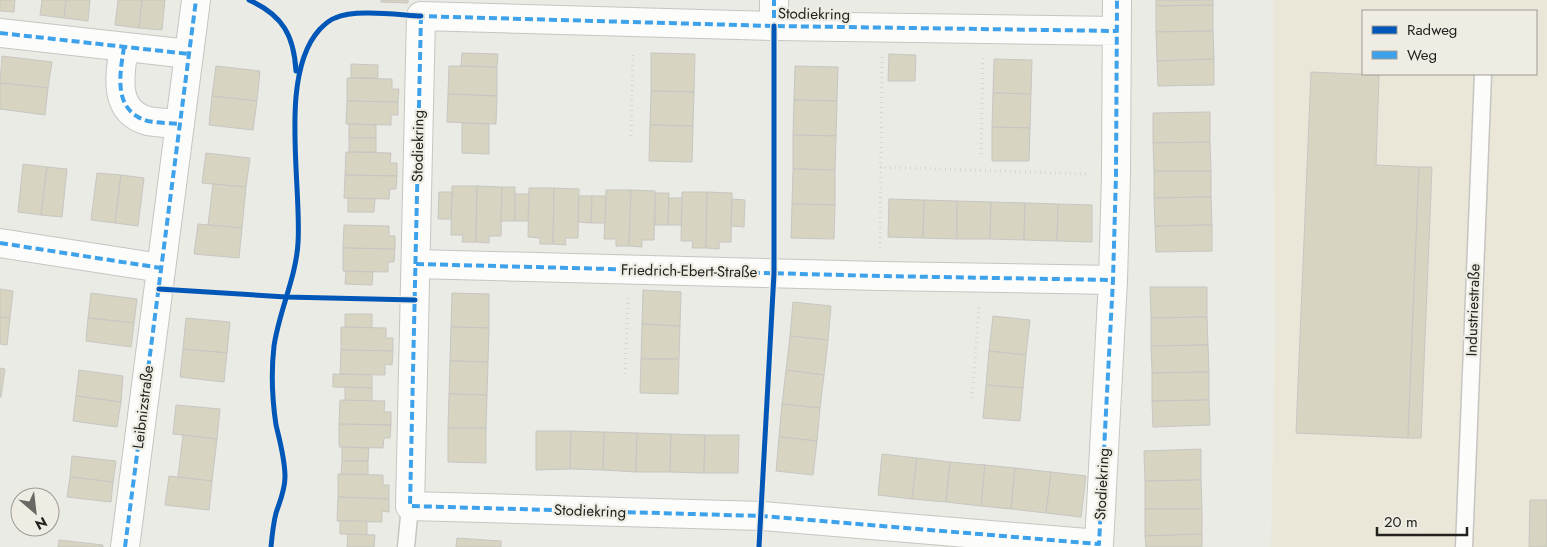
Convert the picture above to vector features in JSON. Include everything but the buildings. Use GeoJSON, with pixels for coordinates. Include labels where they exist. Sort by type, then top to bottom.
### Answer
{"type":"FeatureCollection","features":[{"type":"Feature","properties":{"kind":"street","name":"Leibnizstraße"},"geometry":{"type":"LineString","coordinates":[[125,547],[196,0]]}},
{"type":"Feature","properties":{"kind":"street","name":"Stodiekring"},"geometry":{"type":"LineString","coordinates":[[1117,0],[1117,31],[1116,175],[1113,280],[1099,544],[762,516],[410,506],[422,8],[634,22],[774,13],[882,28],[1117,31]]}},
{"type":"Feature","properties":{"kind":"street"},"geometry":{"type":"LineString","coordinates":[[0,33],[189,54]]}},
{"type":"Feature","properties":{"kind":"street"},"geometry":{"type":"LineString","coordinates":[[124,47],[119,85],[123,99],[129,109],[137,116],[148,121],[180,124]]}},
{"type":"Feature","properties":{"kind":"street"},"geometry":{"type":"LineString","coordinates":[[0,244],[161,268]]}},
{"type":"Feature","properties":{"kind":"street","name":"Friedrich-Ebert-Straße"},"geometry":{"type":"LineString","coordinates":[[416,264],[1113,280]]}},
{"type":"Feature","properties":{"kind":"lane","name":"Industriestraße"},"geometry":{"type":"LineString","coordinates":[[1464,547],[1483,75]]}},
{"type":"Feature","properties":{"kind":"lane"},"geometry":{"type":"LineString","coordinates":[[406,547],[410,506]]}},
{"type":"Feature","properties":{"kind":"path"},"geometry":{"type":"LineString","coordinates":[[630,136],[634,22]]}},
{"type":"Feature","properties":{"kind":"path"},"geometry":{"type":"LineString","coordinates":[[880,276],[882,28]]}},
{"type":"Feature","properties":{"kind":"path"},"geometry":{"type":"LineString","coordinates":[[981,154],[983,30]]}},
{"type":"Feature","properties":{"kind":"path"},"geometry":{"type":"LineString","coordinates":[[880,167],[1116,175]]}},
{"type":"Feature","properties":{"kind":"path"},"geometry":{"type":"LineString","coordinates":[[625,374],[629,269]]}},
{"type":"Feature","properties":{"kind":"path"},"geometry":{"type":"LineString","coordinates":[[972,398],[981,278]]}},
{"type":"Feature","properties":{"kind":"shaded area"},"geometry":{"type":"Polygon","coordinates":[[[1273,0],[1547,0],[1547,547],[1271,547],[1275,335],[1273,0]]]}},
{"type":"Feature","properties":{"kind":"marked path"},"geometry":{"type":"LineString","coordinates":[[125,547],[196,0]]}},
{"type":"Feature","properties":{"kind":"marked path"},"geometry":{"type":"LineString","coordinates":[[774,0],[774,30]]}},
{"type":"Feature","properties":{"kind":"marked path"},"geometry":{"type":"LineString","coordinates":[[421,16],[410,506],[762,516],[1099,544],[1113,280],[1117,0]]}},
{"type":"Feature","properties":{"kind":"marked path"},"geometry":{"type":"LineString","coordinates":[[417,16],[774,26],[1117,31]]}},
{"type":"Feature","properties":{"kind":"marked path"},"geometry":{"type":"LineString","coordinates":[[0,33],[189,54]]}},
{"type":"Feature","properties":{"kind":"marked path"},"geometry":{"type":"LineString","coordinates":[[124,47],[120,80],[121,90],[128,109],[136,116],[148,121],[180,124]]}},
{"type":"Feature","properties":{"kind":"marked path"},"geometry":{"type":"LineString","coordinates":[[0,243],[161,268]]}},
{"type":"Feature","properties":{"kind":"marked path"},"geometry":{"type":"LineString","coordinates":[[416,264],[1113,280]]}},
{"type":"Feature","properties":{"kind":"cycle path"},"geometry":{"type":"LineString","coordinates":[[249,0],[270,12],[284,28],[293,47],[296,71]]}},
{"type":"Feature","properties":{"kind":"cycle path"},"geometry":{"type":"LineString","coordinates":[[271,547],[275,517],[285,482],[283,457],[276,425],[272,366],[276,333],[297,256],[298,219],[295,131],[299,73],[307,49],[320,29],[333,19],[343,15],[365,13],[421,16]]}},
{"type":"Feature","properties":{"kind":"cycle path"},"geometry":{"type":"LineString","coordinates":[[759,547],[774,273],[774,26]]}},
{"type":"Feature","properties":{"kind":"cycle path"},"geometry":{"type":"LineString","coordinates":[[159,289],[286,297],[415,300]]}}]}
